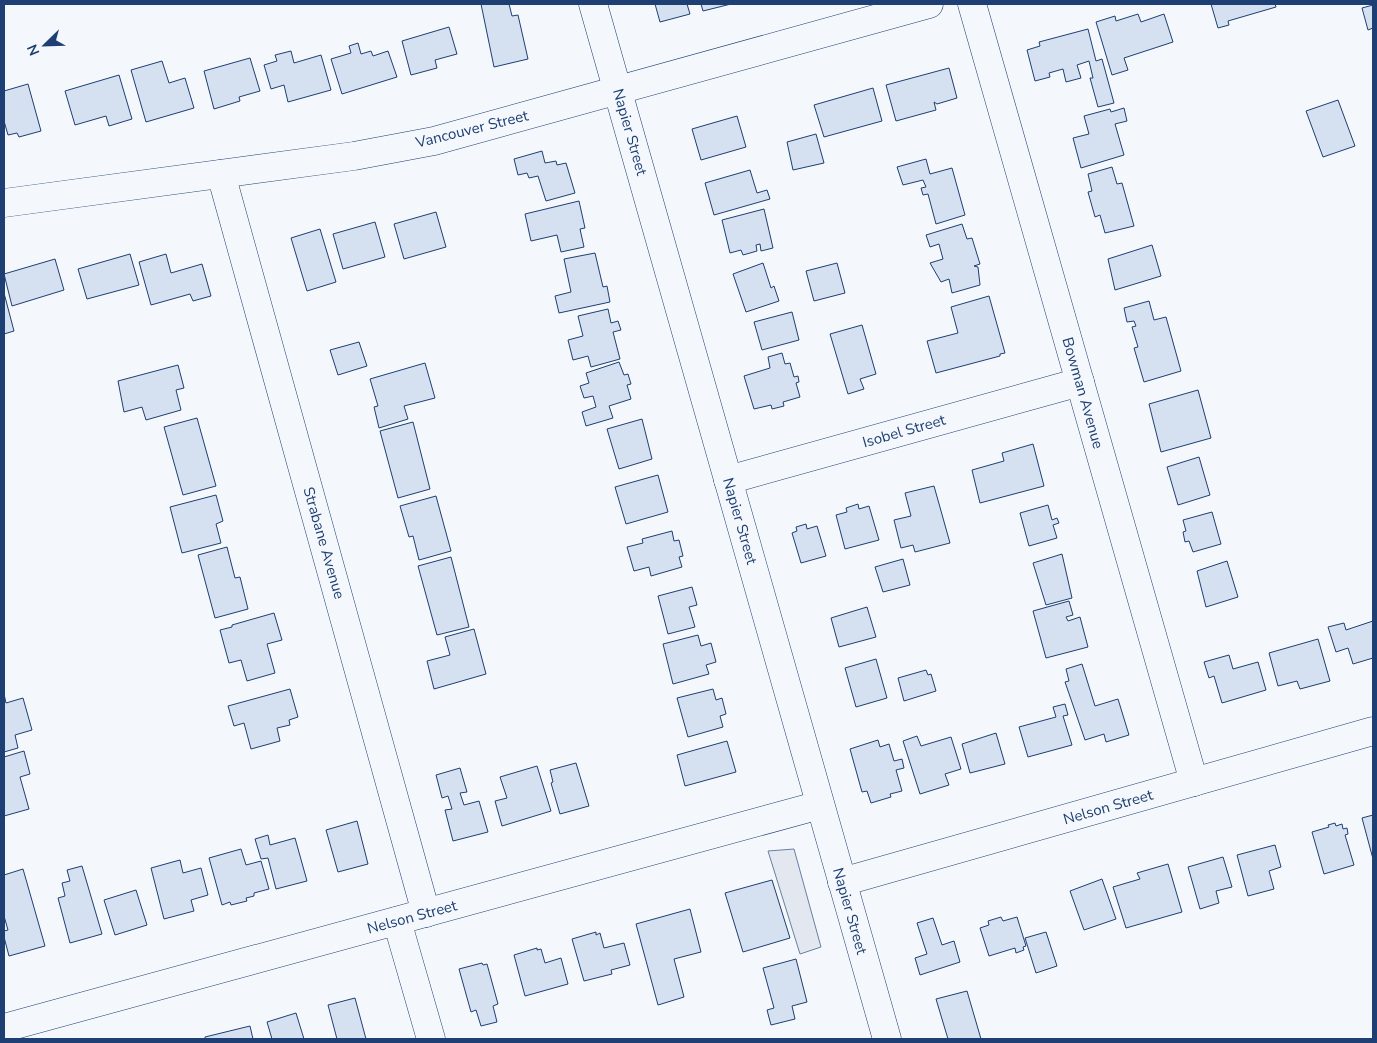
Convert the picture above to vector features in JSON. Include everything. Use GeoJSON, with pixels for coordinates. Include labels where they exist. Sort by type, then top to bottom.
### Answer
{"type":"FeatureCollection","features":[{"type":"Feature","properties":{"kind":"street","name":"Napier Street"},"geometry":{"type":"LineString","coordinates":[[593,4],[887,1039]]}},
{"type":"Feature","properties":{"kind":"street","name":"Vancouver Street"},"geometry":{"type":"LineString","coordinates":[[4,203],[354,156],[434,141],[929,4]]}},
{"type":"Feature","properties":{"kind":"street","name":"Bowman Avenue"},"geometry":{"type":"LineString","coordinates":[[972,4],[1194,782]]}},
{"type":"Feature","properties":{"kind":"street","name":"Strabane Avenue"},"geometry":{"type":"LineString","coordinates":[[221,174],[426,913]]}},
{"type":"Feature","properties":{"kind":"street","name":"Isobel Street"},"geometry":{"type":"LineString","coordinates":[[728,480],[1080,382]]}},
{"type":"Feature","properties":{"kind":"street","name":"Nelson Street"},"geometry":{"type":"LineString","coordinates":[[842,882],[1373,731]]}},
{"type":"Feature","properties":{"kind":"street","name":"Nelson Street"},"geometry":{"type":"LineString","coordinates":[[4,1028],[820,805]]}},
{"type":"Feature","properties":{"kind":"street"},"geometry":{"type":"LineString","coordinates":[[397,920],[432,1039]]}},
{"type":"Feature","properties":{"kind":"shaded area"},"geometry":{"type":"Polygon","coordinates":[[[794,849],[821,947],[800,954],[768,851],[794,849]]]}},
{"type":"Feature","properties":{"kind":"building"},"geometry":{"type":"Polygon","coordinates":[[[481,4],[509,4],[512,16],[518,15],[528,59],[494,67],[481,4]]]}},
{"type":"Feature","properties":{"kind":"building"},"geometry":{"type":"Polygon","coordinates":[[[655,4],[687,4],[690,14],[660,22],[655,4]]]}},
{"type":"Feature","properties":{"kind":"building"},"geometry":{"type":"Polygon","coordinates":[[[701,4],[731,4],[703,11],[701,4]]]}},
{"type":"Feature","properties":{"kind":"building"},"geometry":{"type":"Polygon","coordinates":[[[1211,4],[1275,4],[1276,7],[1228,21],[1229,25],[1218,28],[1211,4]]]}},
{"type":"Feature","properties":{"kind":"building"},"geometry":{"type":"Polygon","coordinates":[[[1373,5],[1373,28],[1368,30],[1362,8],[1373,5]]]}},
{"type":"Feature","properties":{"kind":"building"},"geometry":{"type":"Polygon","coordinates":[[[1138,14],[1141,22],[1164,14],[1173,42],[1124,58],[1128,70],[1112,75],[1096,22],[1115,16],[1116,21],[1138,14]]]}},
{"type":"Feature","properties":{"kind":"building"},"geometry":{"type":"Polygon","coordinates":[[[449,27],[457,54],[435,60],[437,68],[411,75],[402,41],[449,27]]]}},
{"type":"Feature","properties":{"kind":"building"},"geometry":{"type":"Polygon","coordinates":[[[1088,29],[1096,61],[1102,59],[1114,103],[1098,107],[1090,78],[1093,78],[1089,61],[1077,65],[1081,78],[1066,82],[1063,69],[1049,73],[1050,77],[1035,81],[1027,50],[1040,46],[1039,42],[1088,29]]]}},
{"type":"Feature","properties":{"kind":"building"},"geometry":{"type":"Polygon","coordinates":[[[358,43],[361,54],[371,51],[373,56],[388,51],[397,77],[342,94],[331,59],[351,53],[349,46],[358,43]]]}},
{"type":"Feature","properties":{"kind":"building"},"geometry":{"type":"Polygon","coordinates":[[[291,51],[294,63],[321,55],[331,90],[288,102],[284,85],[271,89],[264,65],[277,61],[275,55],[291,51]]]}},
{"type":"Feature","properties":{"kind":"building"},"geometry":{"type":"Polygon","coordinates":[[[250,58],[260,91],[239,97],[240,101],[214,109],[204,71],[250,58]]]}},
{"type":"Feature","properties":{"kind":"building"},"geometry":{"type":"Polygon","coordinates":[[[162,61],[169,83],[185,78],[194,108],[146,122],[131,70],[162,61]]]}},
{"type":"Feature","properties":{"kind":"building"},"geometry":{"type":"Polygon","coordinates":[[[949,68],[957,98],[937,104],[934,102],[936,110],[896,121],[886,85],[949,68]]]}},
{"type":"Feature","properties":{"kind":"building"},"geometry":{"type":"Polygon","coordinates":[[[119,75],[132,119],[109,126],[106,116],[75,125],[65,91],[119,75]]]}},
{"type":"Feature","properties":{"kind":"building"},"geometry":{"type":"Polygon","coordinates":[[[28,84],[41,131],[19,137],[17,133],[8,135],[4,121],[4,91],[28,84]]]}},
{"type":"Feature","properties":{"kind":"building"},"geometry":{"type":"Polygon","coordinates":[[[873,88],[882,121],[824,137],[814,105],[873,88]]]}},
{"type":"Feature","properties":{"kind":"building"},"geometry":{"type":"Polygon","coordinates":[[[1338,100],[1355,146],[1323,157],[1306,111],[1338,100]]]}},
{"type":"Feature","properties":{"kind":"building"},"geometry":{"type":"Polygon","coordinates":[[[1124,108],[1127,121],[1115,124],[1124,155],[1081,168],[1073,138],[1089,134],[1084,116],[1110,109],[1111,112],[1124,108]]]}},
{"type":"Feature","properties":{"kind":"building"},"geometry":{"type":"Polygon","coordinates":[[[737,116],[746,147],[701,160],[692,129],[737,116]]]}},
{"type":"Feature","properties":{"kind":"building"},"geometry":{"type":"Polygon","coordinates":[[[816,134],[824,163],[793,170],[787,142],[816,134]]]}},
{"type":"Feature","properties":{"kind":"building"},"geometry":{"type":"Polygon","coordinates":[[[542,151],[545,163],[556,161],[557,165],[566,163],[575,193],[546,201],[538,176],[529,178],[527,173],[518,175],[514,159],[542,151]]]}},
{"type":"Feature","properties":{"kind":"building"},"geometry":{"type":"Polygon","coordinates":[[[926,159],[930,174],[952,168],[965,215],[936,224],[928,194],[923,195],[921,188],[926,187],[923,180],[903,185],[897,167],[926,159]]]}},
{"type":"Feature","properties":{"kind":"building"},"geometry":{"type":"Polygon","coordinates":[[[1112,167],[1117,184],[1122,183],[1134,226],[1105,233],[1100,215],[1095,217],[1088,192],[1092,191],[1088,174],[1112,167]]]}},
{"type":"Feature","properties":{"kind":"building"},"geometry":{"type":"Polygon","coordinates":[[[750,170],[757,193],[767,190],[770,199],[714,215],[705,183],[750,170]]]}},
{"type":"Feature","properties":{"kind":"building"},"geometry":{"type":"Polygon","coordinates":[[[579,201],[585,228],[580,229],[584,247],[561,252],[557,235],[531,241],[525,214],[579,201]]]}},
{"type":"Feature","properties":{"kind":"building"},"geometry":{"type":"Polygon","coordinates":[[[764,209],[773,248],[761,251],[760,244],[756,245],[757,251],[743,255],[741,250],[730,253],[722,220],[764,209]]]}},
{"type":"Feature","properties":{"kind":"building"},"geometry":{"type":"Polygon","coordinates":[[[436,212],[446,247],[404,259],[394,224],[436,212]]]}},
{"type":"Feature","properties":{"kind":"building"},"geometry":{"type":"Polygon","coordinates":[[[375,222],[385,257],[343,269],[333,234],[375,222]]]}},
{"type":"Feature","properties":{"kind":"building"},"geometry":{"type":"Polygon","coordinates":[[[962,224],[967,239],[972,238],[980,264],[974,266],[978,267],[980,285],[952,293],[949,279],[941,282],[930,263],[943,259],[939,244],[930,247],[926,235],[962,224]]]}},
{"type":"Feature","properties":{"kind":"building"},"geometry":{"type":"Polygon","coordinates":[[[320,229],[336,282],[307,291],[291,238],[320,229]]]}},
{"type":"Feature","properties":{"kind":"building"},"geometry":{"type":"Polygon","coordinates":[[[1152,245],[1161,276],[1115,290],[1108,259],[1152,245]]]}},
{"type":"Feature","properties":{"kind":"building"},"geometry":{"type":"Polygon","coordinates":[[[595,253],[603,287],[607,286],[610,302],[559,313],[555,296],[571,292],[564,259],[595,253]]]}},
{"type":"Feature","properties":{"kind":"building"},"geometry":{"type":"Polygon","coordinates":[[[130,254],[139,285],[87,299],[78,269],[130,254]]]}},
{"type":"Feature","properties":{"kind":"building"},"geometry":{"type":"Polygon","coordinates":[[[166,254],[171,273],[202,264],[211,296],[193,301],[190,294],[151,305],[139,262],[166,254]]]}},
{"type":"Feature","properties":{"kind":"building"},"geometry":{"type":"Polygon","coordinates":[[[55,259],[64,290],[12,306],[4,274],[55,259]]]}},
{"type":"Feature","properties":{"kind":"building"},"geometry":{"type":"Polygon","coordinates":[[[763,263],[771,288],[774,286],[779,301],[746,312],[733,274],[763,263]]]}},
{"type":"Feature","properties":{"kind":"building"},"geometry":{"type":"Polygon","coordinates":[[[837,263],[845,293],[814,301],[806,271],[837,263]]]}},
{"type":"Feature","properties":{"kind":"building"},"geometry":{"type":"Polygon","coordinates":[[[4,293],[14,331],[4,334],[4,293]]]}},
{"type":"Feature","properties":{"kind":"building"},"geometry":{"type":"Polygon","coordinates":[[[989,296],[1005,353],[936,373],[927,341],[958,333],[951,307],[989,296]]]}},
{"type":"Feature","properties":{"kind":"building"},"geometry":{"type":"Polygon","coordinates":[[[1149,301],[1154,320],[1166,317],[1181,371],[1144,382],[1134,348],[1138,347],[1132,327],[1136,326],[1134,321],[1127,322],[1124,308],[1149,301]]]}},
{"type":"Feature","properties":{"kind":"building"},"geometry":{"type":"Polygon","coordinates":[[[608,309],[611,323],[618,321],[621,330],[613,332],[620,359],[591,367],[588,356],[573,360],[568,340],[583,336],[578,316],[608,309]]]}},
{"type":"Feature","properties":{"kind":"building"},"geometry":{"type":"Polygon","coordinates":[[[792,312],[799,340],[762,350],[754,322],[792,312]]]}},
{"type":"Feature","properties":{"kind":"building"},"geometry":{"type":"Polygon","coordinates":[[[862,325],[876,374],[860,379],[864,389],[848,394],[830,334],[862,325]]]}},
{"type":"Feature","properties":{"kind":"building"},"geometry":{"type":"Polygon","coordinates":[[[359,342],[367,366],[338,375],[330,350],[359,342]]]}},
{"type":"Feature","properties":{"kind":"building"},"geometry":{"type":"Polygon","coordinates":[[[782,353],[785,364],[790,363],[794,377],[798,376],[799,382],[796,383],[800,397],[783,402],[784,406],[772,409],[771,405],[754,409],[744,376],[770,368],[768,357],[782,353]]]}},
{"type":"Feature","properties":{"kind":"building"},"geometry":{"type":"Polygon","coordinates":[[[619,362],[624,375],[628,374],[631,384],[627,385],[631,399],[609,406],[613,418],[586,426],[582,412],[596,407],[593,396],[584,398],[580,386],[589,383],[586,373],[619,362]]]}},
{"type":"Feature","properties":{"kind":"building"},"geometry":{"type":"Polygon","coordinates":[[[425,363],[435,398],[404,406],[408,419],[379,428],[374,407],[378,406],[370,379],[425,363]]]}},
{"type":"Feature","properties":{"kind":"building"},"geometry":{"type":"Polygon","coordinates":[[[178,365],[184,388],[176,390],[181,410],[146,420],[142,407],[124,412],[118,381],[178,365]]]}},
{"type":"Feature","properties":{"kind":"building"},"geometry":{"type":"Polygon","coordinates":[[[1198,390],[1211,438],[1161,452],[1149,404],[1198,390]]]}},
{"type":"Feature","properties":{"kind":"building"},"geometry":{"type":"Polygon","coordinates":[[[197,418],[216,486],[183,495],[164,427],[197,418]]]}},
{"type":"Feature","properties":{"kind":"building"},"geometry":{"type":"Polygon","coordinates":[[[642,419],[652,459],[619,469],[607,429],[642,419]]]}},
{"type":"Feature","properties":{"kind":"building"},"geometry":{"type":"Polygon","coordinates":[[[413,422],[430,489],[398,498],[380,431],[413,422]]]}},
{"type":"Feature","properties":{"kind":"building"},"geometry":{"type":"Polygon","coordinates":[[[1033,444],[1044,486],[980,503],[972,470],[1004,461],[1002,453],[1033,444]]]}},
{"type":"Feature","properties":{"kind":"building"},"geometry":{"type":"Polygon","coordinates":[[[1199,457],[1210,495],[1178,505],[1167,467],[1199,457]]]}},
{"type":"Feature","properties":{"kind":"building"},"geometry":{"type":"Polygon","coordinates":[[[658,475],[668,512],[626,524],[615,487],[658,475]]]}},
{"type":"Feature","properties":{"kind":"building"},"geometry":{"type":"Polygon","coordinates":[[[934,486],[950,543],[915,552],[913,545],[901,548],[894,520],[911,516],[905,493],[934,486]]]}},
{"type":"Feature","properties":{"kind":"building"},"geometry":{"type":"Polygon","coordinates":[[[216,495],[223,521],[216,524],[221,543],[182,553],[170,507],[216,495]]]}},
{"type":"Feature","properties":{"kind":"building"},"geometry":{"type":"Polygon","coordinates":[[[436,496],[451,551],[419,560],[413,536],[409,537],[400,506],[436,496]]]}},
{"type":"Feature","properties":{"kind":"building"},"geometry":{"type":"Polygon","coordinates":[[[858,504],[859,509],[869,506],[879,540],[845,549],[836,515],[847,512],[846,508],[858,504]]]}},
{"type":"Feature","properties":{"kind":"building"},"geometry":{"type":"Polygon","coordinates":[[[1048,505],[1052,520],[1057,518],[1059,523],[1053,525],[1057,538],[1029,546],[1020,513],[1048,505]]]}},
{"type":"Feature","properties":{"kind":"building"},"geometry":{"type":"Polygon","coordinates":[[[1212,512],[1221,544],[1193,552],[1189,541],[1185,542],[1183,532],[1186,531],[1183,520],[1212,512]]]}},
{"type":"Feature","properties":{"kind":"building"},"geometry":{"type":"Polygon","coordinates":[[[806,524],[807,529],[817,526],[826,556],[801,563],[792,533],[797,531],[796,527],[806,524]]]}},
{"type":"Feature","properties":{"kind":"building"},"geometry":{"type":"Polygon","coordinates":[[[672,531],[674,541],[679,540],[683,556],[679,557],[682,567],[651,576],[649,567],[634,571],[627,547],[643,543],[642,539],[672,531]]]}},
{"type":"Feature","properties":{"kind":"building"},"geometry":{"type":"Polygon","coordinates":[[[227,547],[235,578],[240,577],[248,609],[215,618],[198,555],[227,547]]]}},
{"type":"Feature","properties":{"kind":"building"},"geometry":{"type":"Polygon","coordinates":[[[1062,554],[1072,598],[1046,605],[1033,563],[1062,554]]]}},
{"type":"Feature","properties":{"kind":"building"},"geometry":{"type":"Polygon","coordinates":[[[451,557],[469,627],[437,635],[418,566],[451,557]]]}},
{"type":"Feature","properties":{"kind":"building"},"geometry":{"type":"Polygon","coordinates":[[[903,559],[910,585],[883,592],[875,567],[903,559]]]}},
{"type":"Feature","properties":{"kind":"building"},"geometry":{"type":"Polygon","coordinates":[[[1227,561],[1238,597],[1206,607],[1197,571],[1227,561]]]}},
{"type":"Feature","properties":{"kind":"building"},"geometry":{"type":"Polygon","coordinates":[[[692,587],[697,605],[689,607],[695,627],[668,634],[658,596],[692,587]]]}},
{"type":"Feature","properties":{"kind":"building"},"geometry":{"type":"Polygon","coordinates":[[[1069,601],[1073,615],[1066,617],[1068,621],[1080,617],[1088,647],[1046,658],[1033,611],[1069,601]]]}},
{"type":"Feature","properties":{"kind":"building"},"geometry":{"type":"Polygon","coordinates":[[[867,607],[876,637],[839,647],[831,618],[867,607]]]}},
{"type":"Feature","properties":{"kind":"building"},"geometry":{"type":"Polygon","coordinates":[[[274,613],[282,640],[267,644],[275,673],[247,681],[241,660],[229,663],[220,630],[274,613]]]}},
{"type":"Feature","properties":{"kind":"building"},"geometry":{"type":"Polygon","coordinates":[[[1373,621],[1373,658],[1353,664],[1348,648],[1336,652],[1328,627],[1344,623],[1346,630],[1373,621]]]}},
{"type":"Feature","properties":{"kind":"building"},"geometry":{"type":"Polygon","coordinates":[[[474,629],[486,674],[434,689],[427,661],[450,655],[445,637],[474,629]]]}},
{"type":"Feature","properties":{"kind":"building"},"geometry":{"type":"Polygon","coordinates":[[[698,635],[701,646],[711,643],[716,662],[706,665],[709,674],[673,684],[663,644],[698,635]]]}},
{"type":"Feature","properties":{"kind":"building"},"geometry":{"type":"Polygon","coordinates":[[[1318,639],[1330,681],[1300,689],[1297,681],[1278,686],[1269,653],[1318,639]]]}},
{"type":"Feature","properties":{"kind":"building"},"geometry":{"type":"Polygon","coordinates":[[[1229,655],[1233,669],[1258,662],[1266,690],[1222,703],[1214,676],[1209,678],[1204,662],[1229,655]]]}},
{"type":"Feature","properties":{"kind":"building"},"geometry":{"type":"Polygon","coordinates":[[[876,659],[887,698],[856,707],[845,668],[876,659]]]}},
{"type":"Feature","properties":{"kind":"building"},"geometry":{"type":"Polygon","coordinates":[[[1082,664],[1095,706],[1118,699],[1129,735],[1106,742],[1104,734],[1085,740],[1065,682],[1069,681],[1066,669],[1082,664]]]}},
{"type":"Feature","properties":{"kind":"building"},"geometry":{"type":"Polygon","coordinates":[[[926,670],[928,675],[931,674],[936,691],[904,701],[898,678],[926,670]]]}},
{"type":"Feature","properties":{"kind":"building"},"geometry":{"type":"Polygon","coordinates":[[[290,689],[298,717],[289,720],[290,725],[277,728],[280,741],[251,749],[244,723],[234,726],[228,706],[290,689]]]}},
{"type":"Feature","properties":{"kind":"building"},"geometry":{"type":"Polygon","coordinates":[[[713,689],[716,700],[722,698],[726,714],[720,716],[723,727],[688,737],[677,698],[713,689]]]}},
{"type":"Feature","properties":{"kind":"building"},"geometry":{"type":"Polygon","coordinates":[[[4,694],[6,703],[23,698],[32,730],[15,735],[18,748],[4,752],[4,694]]]}},
{"type":"Feature","properties":{"kind":"building"},"geometry":{"type":"Polygon","coordinates":[[[1065,704],[1068,715],[1063,716],[1072,745],[1028,757],[1019,727],[1056,717],[1053,707],[1065,704]]]}},
{"type":"Feature","properties":{"kind":"building"},"geometry":{"type":"Polygon","coordinates":[[[996,733],[1005,764],[970,773],[962,744],[996,733]]]}},
{"type":"Feature","properties":{"kind":"building"},"geometry":{"type":"Polygon","coordinates":[[[917,736],[921,746],[951,737],[961,769],[945,774],[949,785],[920,794],[903,741],[917,736]]]}},
{"type":"Feature","properties":{"kind":"building"},"geometry":{"type":"Polygon","coordinates":[[[878,740],[880,747],[889,744],[894,761],[902,759],[904,768],[896,770],[902,791],[890,794],[891,797],[871,803],[867,791],[862,792],[850,749],[878,740]]]}},
{"type":"Feature","properties":{"kind":"building"},"geometry":{"type":"Polygon","coordinates":[[[727,741],[736,772],[685,786],[677,755],[727,741]]]}},
{"type":"Feature","properties":{"kind":"building"},"geometry":{"type":"Polygon","coordinates":[[[24,751],[30,774],[20,777],[29,809],[4,816],[4,757],[24,751]]]}},
{"type":"Feature","properties":{"kind":"building"},"geometry":{"type":"Polygon","coordinates":[[[576,763],[589,806],[560,814],[551,783],[553,782],[550,770],[576,763]]]}},
{"type":"Feature","properties":{"kind":"building"},"geometry":{"type":"Polygon","coordinates":[[[537,766],[551,811],[502,826],[495,801],[507,798],[500,777],[537,766]]]}},
{"type":"Feature","properties":{"kind":"building"},"geometry":{"type":"Polygon","coordinates":[[[460,768],[467,792],[460,793],[464,805],[479,801],[488,832],[453,841],[445,810],[452,809],[448,796],[442,798],[436,775],[460,768]]]}},
{"type":"Feature","properties":{"kind":"building"},"geometry":{"type":"Polygon","coordinates":[[[1373,815],[1373,859],[1362,818],[1373,815]]]}},
{"type":"Feature","properties":{"kind":"building"},"geometry":{"type":"Polygon","coordinates":[[[357,821],[368,864],[338,872],[326,830],[357,821]]]}},
{"type":"Feature","properties":{"kind":"building"},"geometry":{"type":"Polygon","coordinates":[[[1335,823],[1336,826],[1342,824],[1343,829],[1347,828],[1348,834],[1345,835],[1354,865],[1324,874],[1312,832],[1329,827],[1328,825],[1335,823]]]}},
{"type":"Feature","properties":{"kind":"building"},"geometry":{"type":"Polygon","coordinates":[[[268,835],[270,845],[295,838],[307,881],[276,889],[268,858],[261,859],[255,839],[268,835]]]}},
{"type":"Feature","properties":{"kind":"building"},"geometry":{"type":"Polygon","coordinates":[[[1275,845],[1281,867],[1269,871],[1274,889],[1248,896],[1237,855],[1275,845]]]}},
{"type":"Feature","properties":{"kind":"building"},"geometry":{"type":"Polygon","coordinates":[[[241,849],[246,865],[261,861],[269,889],[254,893],[254,896],[246,898],[247,901],[231,905],[230,902],[222,905],[209,858],[241,849]]]}},
{"type":"Feature","properties":{"kind":"building"},"geometry":{"type":"Polygon","coordinates":[[[1223,857],[1232,887],[1216,891],[1219,903],[1200,909],[1188,867],[1223,857]]]}},
{"type":"Feature","properties":{"kind":"building"},"geometry":{"type":"Polygon","coordinates":[[[180,860],[183,873],[201,868],[208,895],[191,900],[194,911],[164,919],[151,868],[180,860]]]}},
{"type":"Feature","properties":{"kind":"building"},"geometry":{"type":"Polygon","coordinates":[[[1168,864],[1182,912],[1126,928],[1113,887],[1140,879],[1137,873],[1168,864]]]}},
{"type":"Feature","properties":{"kind":"building"},"geometry":{"type":"Polygon","coordinates":[[[82,866],[102,934],[70,943],[58,898],[65,896],[62,883],[70,881],[67,870],[82,866]]]}},
{"type":"Feature","properties":{"kind":"building"},"geometry":{"type":"Polygon","coordinates":[[[23,869],[45,946],[9,956],[4,937],[4,931],[8,930],[4,916],[4,875],[23,869]]]}},
{"type":"Feature","properties":{"kind":"building"},"geometry":{"type":"Polygon","coordinates":[[[1102,879],[1116,919],[1084,930],[1070,891],[1102,879]]]}},
{"type":"Feature","properties":{"kind":"building"},"geometry":{"type":"Polygon","coordinates":[[[772,880],[790,938],[743,952],[725,893],[772,880]]]}},
{"type":"Feature","properties":{"kind":"building"},"geometry":{"type":"Polygon","coordinates":[[[136,890],[147,925],[115,935],[104,900],[136,890]]]}},
{"type":"Feature","properties":{"kind":"building"},"geometry":{"type":"Polygon","coordinates":[[[690,909],[701,952],[674,959],[684,997],[658,1005],[636,924],[690,909]]]}},
{"type":"Feature","properties":{"kind":"building"},"geometry":{"type":"Polygon","coordinates":[[[1001,917],[1003,921],[1017,917],[1026,946],[1023,947],[1024,950],[1016,953],[1015,948],[989,956],[980,928],[989,925],[988,921],[1001,917]]]}},
{"type":"Feature","properties":{"kind":"building"},"geometry":{"type":"Polygon","coordinates":[[[933,918],[942,945],[954,941],[960,962],[920,975],[915,958],[927,954],[917,923],[933,918]]]}},
{"type":"Feature","properties":{"kind":"building"},"geometry":{"type":"Polygon","coordinates":[[[596,932],[596,935],[600,933],[604,948],[624,943],[630,965],[611,970],[612,974],[584,981],[572,939],[596,932]]]}},
{"type":"Feature","properties":{"kind":"building"},"geometry":{"type":"Polygon","coordinates":[[[1046,932],[1057,966],[1036,973],[1025,938],[1046,932]]]}},
{"type":"Feature","properties":{"kind":"building"},"geometry":{"type":"Polygon","coordinates":[[[537,948],[537,950],[541,949],[545,963],[561,958],[568,984],[525,996],[514,955],[537,948]]]}},
{"type":"Feature","properties":{"kind":"building"},"geometry":{"type":"Polygon","coordinates":[[[796,959],[807,1002],[792,1006],[795,1019],[771,1025],[767,1010],[774,1008],[763,968],[796,959]]]}},
{"type":"Feature","properties":{"kind":"building"},"geometry":{"type":"Polygon","coordinates":[[[482,963],[483,965],[487,964],[498,1004],[493,1006],[497,1022],[481,1026],[476,1010],[471,1012],[459,969],[482,963]]]}},
{"type":"Feature","properties":{"kind":"building"},"geometry":{"type":"Polygon","coordinates":[[[967,991],[981,1039],[948,1039],[936,999],[967,991]]]}},
{"type":"Feature","properties":{"kind":"building"},"geometry":{"type":"Polygon","coordinates":[[[355,998],[366,1039],[337,1039],[328,1005],[355,998]]]}},
{"type":"Feature","properties":{"kind":"building"},"geometry":{"type":"Polygon","coordinates":[[[296,1013],[304,1039],[272,1039],[267,1022],[296,1013]]]}},
{"type":"Feature","properties":{"kind":"building"},"geometry":{"type":"Polygon","coordinates":[[[250,1026],[253,1039],[205,1039],[205,1037],[250,1026]]]}}]}
